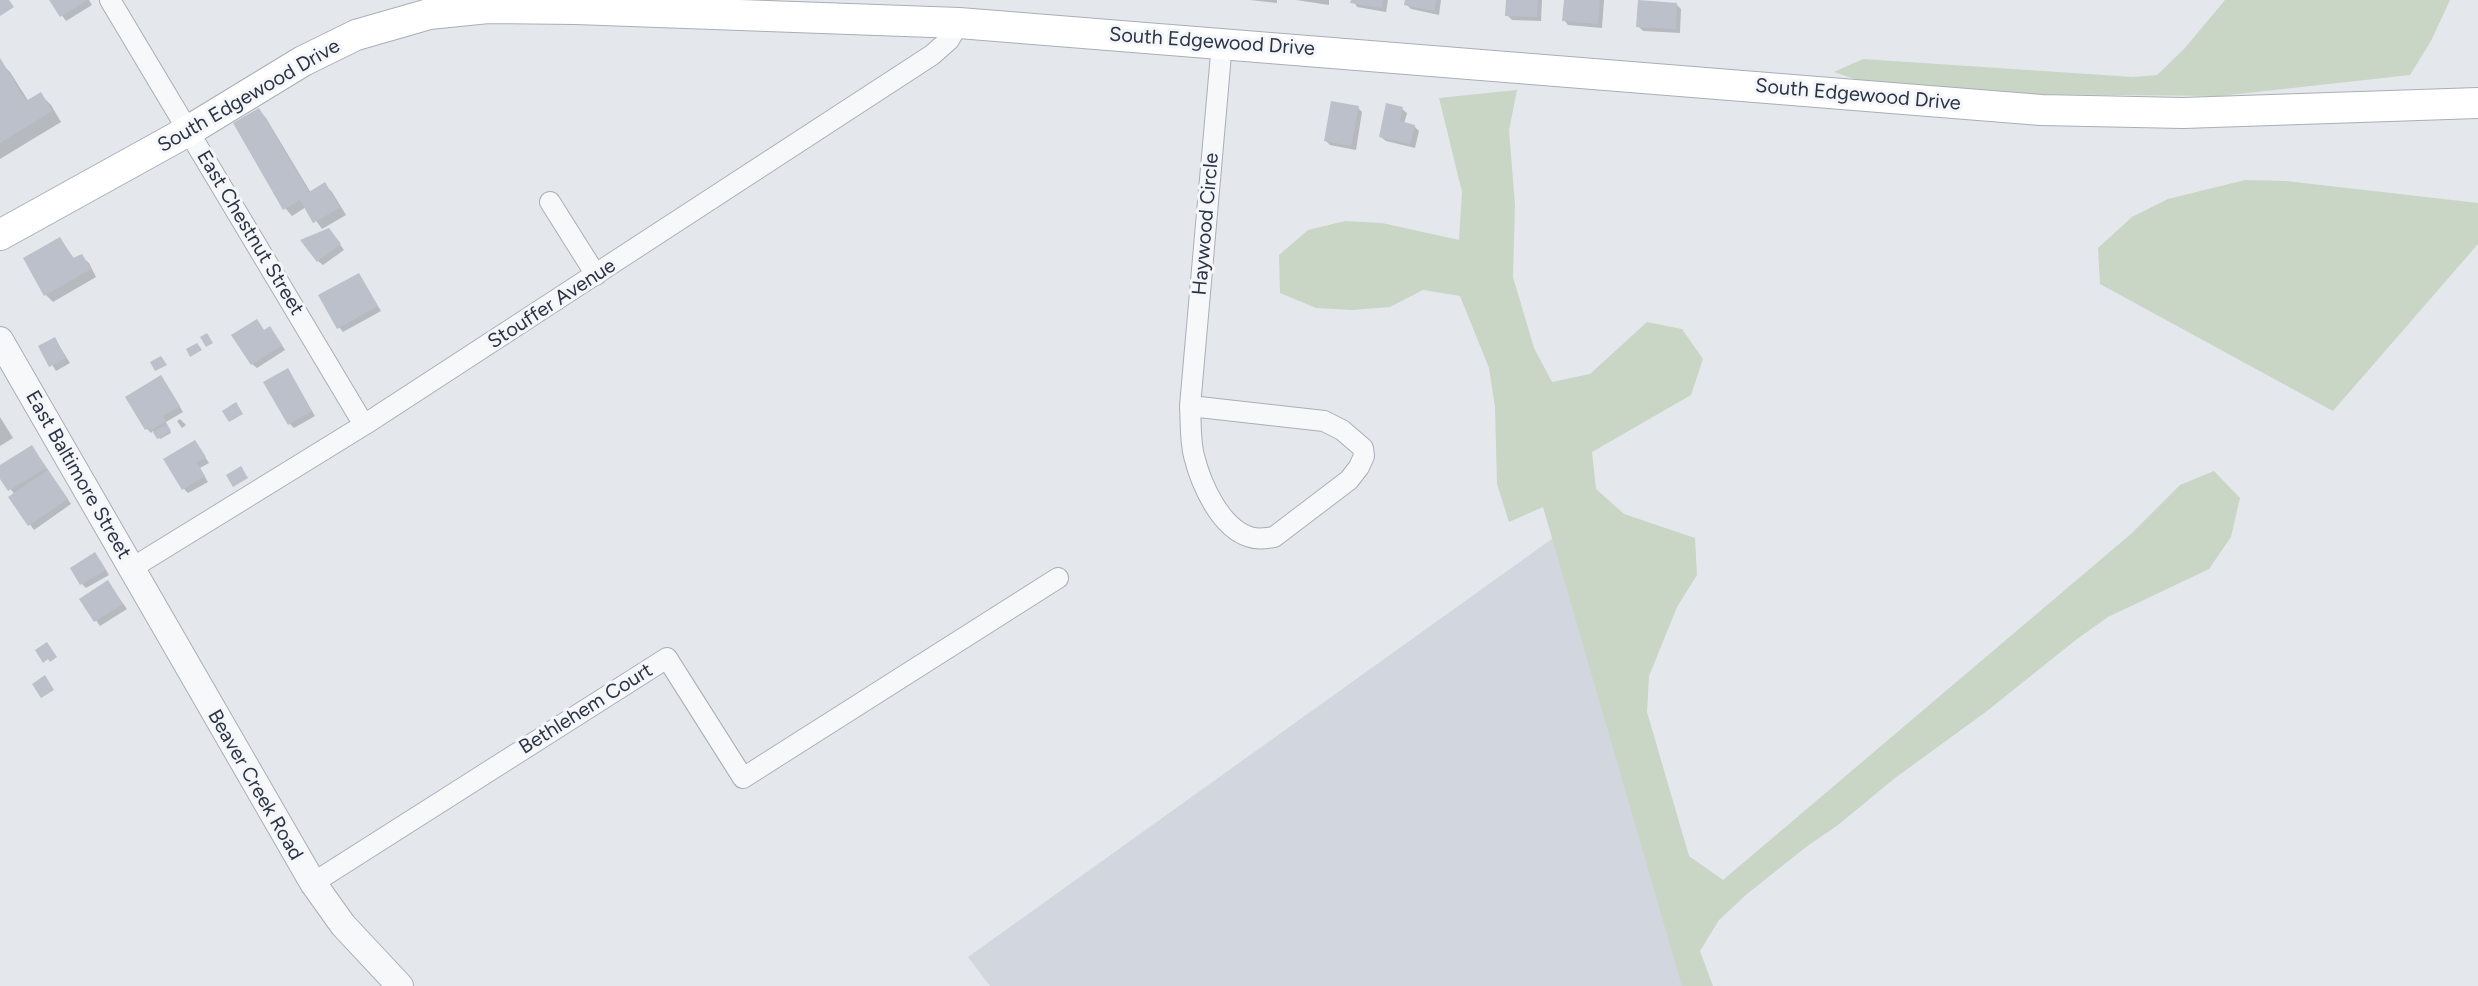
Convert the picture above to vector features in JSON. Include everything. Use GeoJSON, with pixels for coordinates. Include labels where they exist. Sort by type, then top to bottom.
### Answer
{"type":"FeatureCollection","features":[{"type":"Feature","properties":{"kind":"main road","name":"South Edgewood Drive"},"geometry":{"type":"LineString","coordinates":[[0,235],[188,131],[303,61],[356,35],[426,7],[576,9],[959,23],[2041,110],[2198,113],[2478,103]]}},
{"type":"Feature","properties":{"kind":"street","name":"East Chestnut Street"},"geometry":{"type":"LineString","coordinates":[[110,0],[364,425]]}},
{"type":"Feature","properties":{"kind":"street","name":"Stouffer Avenue"},"geometry":{"type":"LineString","coordinates":[[132,568],[364,425],[932,55],[949,40],[959,23]]}},
{"type":"Feature","properties":{"kind":"street","name":"Haywood Circle"},"geometry":{"type":"LineString","coordinates":[[1190,406],[1324,421],[1355,439],[1363,448],[1364,456],[1349,480],[1274,537],[1261,539],[1248,537],[1235,529],[1221,514],[1206,489],[1194,455],[1190,406],[1222,43]]}},
{"type":"Feature","properties":{"kind":"street"},"geometry":{"type":"LineString","coordinates":[[550,202],[596,275]]}},
{"type":"Feature","properties":{"kind":"street","name":"East Baltimore Street"},"geometry":{"type":"LineString","coordinates":[[0,340],[132,568]]}},
{"type":"Feature","properties":{"kind":"street","name":"Beaver Creek Road"},"geometry":{"type":"LineString","coordinates":[[132,568],[313,883],[343,925],[400,986]]}},
{"type":"Feature","properties":{"kind":"street","name":"Bethlehem Court"},"geometry":{"type":"LineString","coordinates":[[313,883],[667,658],[743,778],[1058,578]]}},
{"type":"Feature","properties":{"kind":"shaded area"},"geometry":{"type":"Polygon","coordinates":[[[1563,531],[1691,986],[990,986],[968,957],[1563,531]]]}},
{"type":"Feature","properties":{"kind":"green space"},"geometry":{"type":"Polygon","coordinates":[[[2225,0],[2450,0],[2431,41],[2410,75],[2220,96],[1896,93],[1834,72],[1863,59],[2133,77],[2157,75],[2184,49],[2225,0]]]}},
{"type":"Feature","properties":{"kind":"green space"},"geometry":{"type":"Polygon","coordinates":[[[1517,90],[1509,130],[1515,205],[1513,277],[1534,348],[1552,382],[1590,374],[1647,322],[1682,329],[1703,359],[1691,395],[1592,452],[1596,489],[1624,514],[1695,538],[1697,575],[1677,607],[1649,676],[1647,712],[1689,856],[1723,880],[2132,533],[2180,485],[2214,471],[2240,498],[2231,537],[2209,569],[2108,617],[1747,894],[1719,920],[1700,951],[1713,986],[1682,986],[1543,507],[1509,522],[1497,484],[1495,407],[1489,368],[1460,296],[1423,290],[1390,307],[1352,310],[1316,308],[1280,293],[1279,255],[1308,230],[1345,221],[1382,223],[1459,240],[1462,192],[1439,98],[1517,90]]]}},
{"type":"Feature","properties":{"kind":"green space"},"geometry":{"type":"Polygon","coordinates":[[[2245,180],[2286,181],[2478,203],[2478,244],[2333,411],[2100,284],[2098,248],[2132,217],[2168,199],[2245,180]]]}},
{"type":"Feature","properties":{"kind":"building"},"geometry":{"type":"Polygon","coordinates":[[[0,0],[9,0],[14,7],[0,16],[0,0]]]}},
{"type":"Feature","properties":{"kind":"building"},"geometry":{"type":"Polygon","coordinates":[[[49,0],[88,0],[60,17],[49,0]]]}},
{"type":"Feature","properties":{"kind":"building"},"geometry":{"type":"Polygon","coordinates":[[[1351,0],[1383,0],[1382,8],[1350,3],[1351,0]]]}},
{"type":"Feature","properties":{"kind":"building"},"geometry":{"type":"Polygon","coordinates":[[[1405,0],[1436,0],[1434,11],[1404,5],[1405,0]]]}},
{"type":"Feature","properties":{"kind":"building"},"geometry":{"type":"Polygon","coordinates":[[[1506,0],[1538,0],[1537,17],[1505,16],[1506,0]]]}},
{"type":"Feature","properties":{"kind":"building"},"geometry":{"type":"Polygon","coordinates":[[[1564,0],[1600,0],[1598,24],[1562,21],[1564,0]]]}},
{"type":"Feature","properties":{"kind":"building"},"geometry":{"type":"Polygon","coordinates":[[[1638,0],[1677,3],[1676,29],[1636,27],[1638,0]]]}},
{"type":"Feature","properties":{"kind":"building"},"geometry":{"type":"Polygon","coordinates":[[[0,58],[26,101],[41,92],[52,111],[0,143],[0,58]]]}},
{"type":"Feature","properties":{"kind":"building"},"geometry":{"type":"Polygon","coordinates":[[[1331,101],[1359,106],[1351,146],[1324,141],[1331,101]]]}},
{"type":"Feature","properties":{"kind":"building"},"geometry":{"type":"Polygon","coordinates":[[[1386,103],[1403,107],[1400,121],[1415,125],[1410,144],[1379,137],[1386,103]]]}},
{"type":"Feature","properties":{"kind":"building"},"geometry":{"type":"Polygon","coordinates":[[[259,108],[309,192],[325,182],[340,208],[313,223],[300,200],[283,210],[233,123],[259,108]]]}},
{"type":"Feature","properties":{"kind":"building"},"geometry":{"type":"Polygon","coordinates":[[[329,228],[341,244],[317,262],[300,240],[329,228]]]}},
{"type":"Feature","properties":{"kind":"building"},"geometry":{"type":"Polygon","coordinates":[[[60,237],[73,258],[82,254],[91,269],[44,296],[23,258],[60,237]]]}},
{"type":"Feature","properties":{"kind":"building"},"geometry":{"type":"Polygon","coordinates":[[[359,273],[378,306],[337,329],[318,295],[359,273]]]}},
{"type":"Feature","properties":{"kind":"building"},"geometry":{"type":"Polygon","coordinates":[[[257,319],[264,330],[270,326],[282,345],[251,365],[231,335],[257,319]]]}},
{"type":"Feature","properties":{"kind":"building"},"geometry":{"type":"Polygon","coordinates":[[[207,333],[213,343],[206,347],[200,337],[207,333]]]}},
{"type":"Feature","properties":{"kind":"building"},"geometry":{"type":"Polygon","coordinates":[[[55,337],[66,358],[49,367],[38,346],[55,337]]]}},
{"type":"Feature","properties":{"kind":"building"},"geometry":{"type":"Polygon","coordinates":[[[197,343],[202,350],[190,357],[186,349],[197,343]]]}},
{"type":"Feature","properties":{"kind":"building"},"geometry":{"type":"Polygon","coordinates":[[[161,356],[167,365],[155,371],[150,362],[161,356]]]}},
{"type":"Feature","properties":{"kind":"building"},"geometry":{"type":"Polygon","coordinates":[[[288,368],[312,411],[288,425],[263,382],[288,368]]]}},
{"type":"Feature","properties":{"kind":"building"},"geometry":{"type":"Polygon","coordinates":[[[161,375],[180,406],[163,416],[166,421],[150,431],[148,428],[145,430],[125,397],[161,375]]]}},
{"type":"Feature","properties":{"kind":"building"},"geometry":{"type":"Polygon","coordinates":[[[236,402],[243,414],[229,422],[222,411],[236,402]]]}},
{"type":"Feature","properties":{"kind":"building"},"geometry":{"type":"Polygon","coordinates":[[[167,424],[171,431],[157,439],[153,432],[167,424]]]}},
{"type":"Feature","properties":{"kind":"building"},"geometry":{"type":"Polygon","coordinates":[[[195,440],[206,457],[197,463],[205,476],[182,490],[163,459],[195,440]]]}},
{"type":"Feature","properties":{"kind":"building"},"geometry":{"type":"Polygon","coordinates":[[[32,445],[46,468],[8,491],[0,479],[0,465],[32,445]]]}},
{"type":"Feature","properties":{"kind":"building"},"geometry":{"type":"Polygon","coordinates":[[[241,466],[248,478],[233,487],[226,475],[241,466]]]}},
{"type":"Feature","properties":{"kind":"building"},"geometry":{"type":"Polygon","coordinates":[[[48,470],[68,499],[28,526],[8,497],[48,470]]]}},
{"type":"Feature","properties":{"kind":"building"},"geometry":{"type":"Polygon","coordinates":[[[95,552],[106,570],[80,585],[70,568],[95,552]]]}},
{"type":"Feature","properties":{"kind":"building"},"geometry":{"type":"Polygon","coordinates":[[[108,580],[123,604],[94,622],[79,599],[108,580]]]}},
{"type":"Feature","properties":{"kind":"building"},"geometry":{"type":"Polygon","coordinates":[[[47,642],[57,657],[43,663],[35,650],[47,642]]]}},
{"type":"Feature","properties":{"kind":"building"},"geometry":{"type":"Polygon","coordinates":[[[45,675],[54,690],[41,698],[32,684],[45,675]]]}}]}
